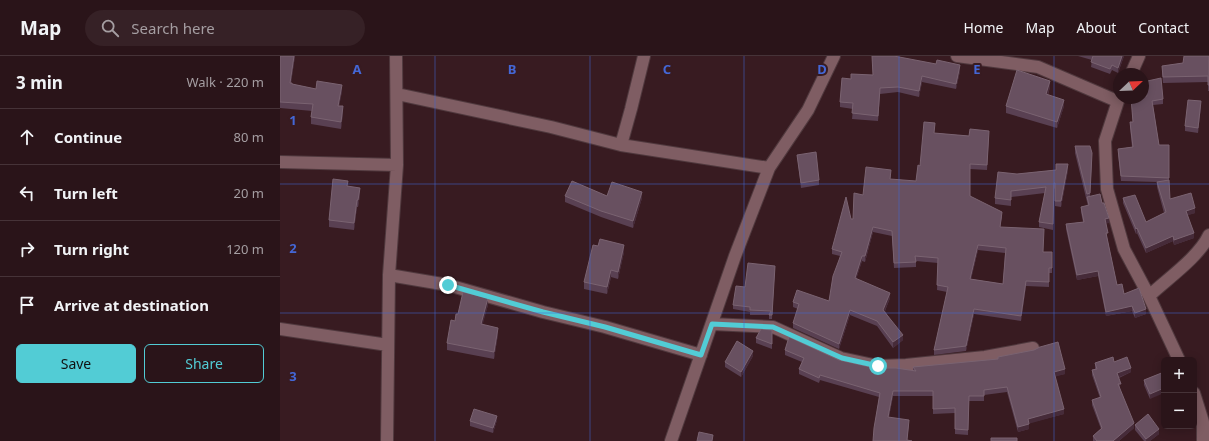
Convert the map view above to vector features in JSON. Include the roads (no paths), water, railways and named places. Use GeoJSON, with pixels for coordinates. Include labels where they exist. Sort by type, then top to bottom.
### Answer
{"type":"FeatureCollection","features":[{"type":"Feature","properties":{"kind":"street"},"geometry":{"type":"LineString","coordinates":[[387,441],[389,276],[397,165],[396,56]]}},
{"type":"Feature","properties":{"kind":"street"},"geometry":{"type":"LineString","coordinates":[[621,145],[644,56]]}},
{"type":"Feature","properties":{"kind":"street"},"geometry":{"type":"LineString","coordinates":[[671,441],[735,256],[769,168],[808,110],[834,56]]}},
{"type":"Feature","properties":{"kind":"street"},"geometry":{"type":"LineString","coordinates":[[957,56],[1040,62],[1113,97]]}},
{"type":"Feature","properties":{"kind":"street"},"geometry":{"type":"LineString","coordinates":[[1134,68],[1139,56]]}},
{"type":"Feature","properties":{"kind":"street"},"geometry":{"type":"LineString","coordinates":[[397,94],[552,127],[621,145],[769,168]]}},
{"type":"Feature","properties":{"kind":"street"},"geometry":{"type":"LineString","coordinates":[[1116,104],[1105,141],[1107,189],[1124,249],[1149,296],[1178,357]]}},
{"type":"Feature","properties":{"kind":"street"},"geometry":{"type":"LineString","coordinates":[[280,162],[397,165]]}},
{"type":"Feature","properties":{"kind":"street"},"geometry":{"type":"LineString","coordinates":[[1149,296],[1205,244],[1209,235]]}},
{"type":"Feature","properties":{"kind":"street"},"geometry":{"type":"LineString","coordinates":[[389,276],[448,285],[543,312],[605,327],[701,355]]}},
{"type":"Feature","properties":{"kind":"street"},"geometry":{"type":"LineString","coordinates":[[712,324],[773,327],[842,358],[878,366],[906,366],[977,358],[1033,348]]}},
{"type":"Feature","properties":{"kind":"street"},"geometry":{"type":"LineString","coordinates":[[280,329],[388,345]]}},
{"type":"Feature","properties":{"kind":"street"},"geometry":{"type":"LineString","coordinates":[[1197,400],[1206,420],[1203,441]]}}]}
